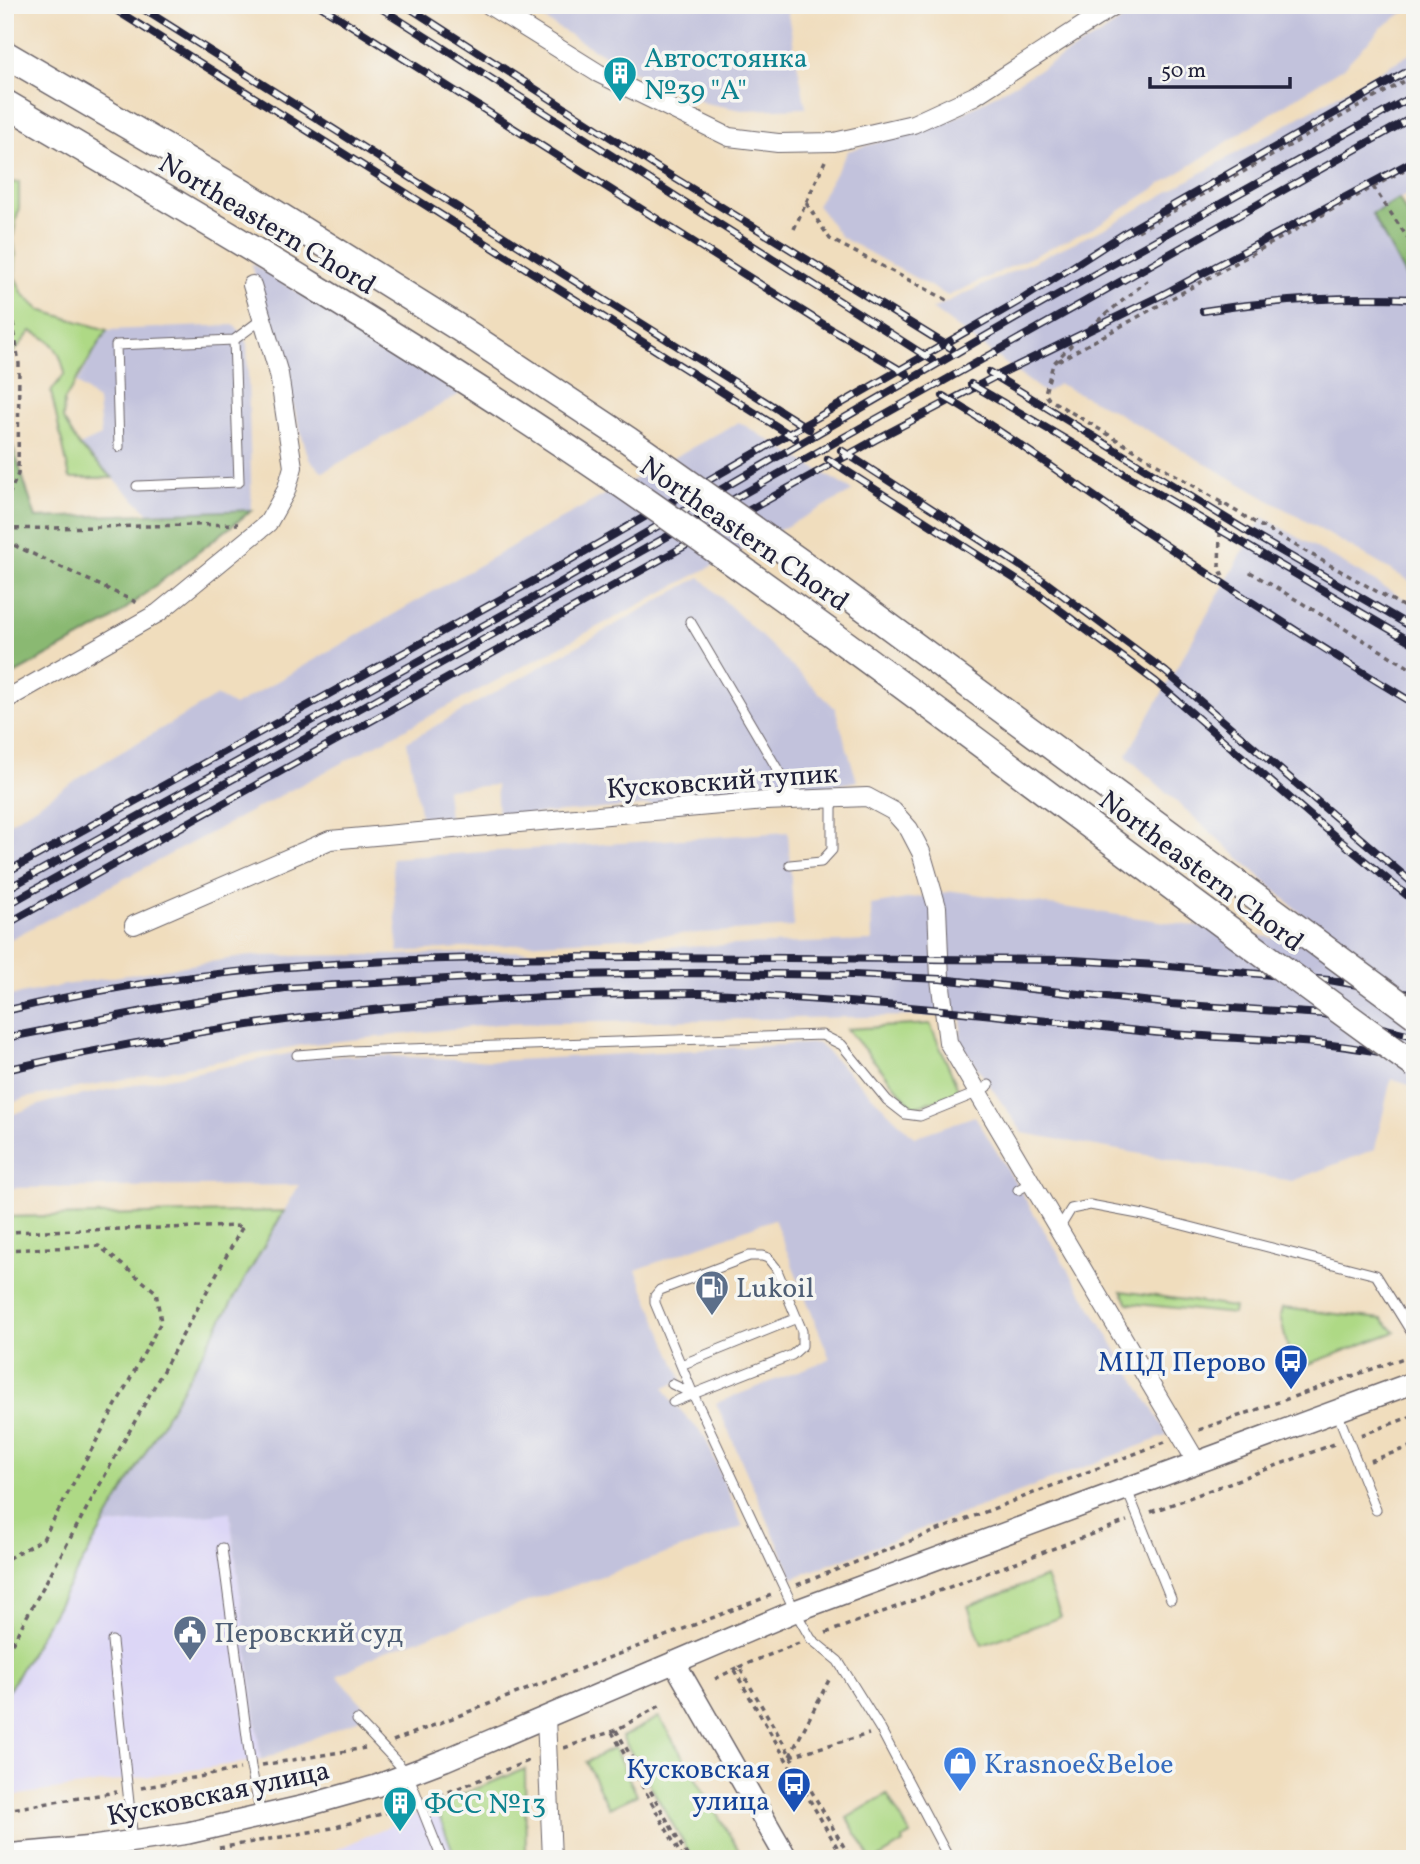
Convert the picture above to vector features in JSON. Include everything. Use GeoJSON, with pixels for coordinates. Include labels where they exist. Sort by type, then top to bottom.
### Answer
{"type":"FeatureCollection","features":[{"type":"Feature","properties":{"kind":"main road","name":"Northeastern Chord"},"geometry":{"type":"LineString","coordinates":[[5,54],[243,193],[459,328],[628,440],[840,590],[1415,1015]]}},
{"type":"Feature","properties":{"kind":"main road","name":"Northeastern Chord"},"geometry":{"type":"LineString","coordinates":[[5,103],[234,237],[426,356],[610,477],[817,622],[1415,1065]]}},
{"type":"Feature","properties":{"kind":"street"},"geometry":{"type":"LineString","coordinates":[[489,5],[598,73],[729,137],[778,143],[834,142],[914,124],[974,96],[1115,5]]}},
{"type":"Feature","properties":{"kind":"street"},"geometry":{"type":"LineString","coordinates":[[5,700],[158,612],[268,523],[286,491],[293,467],[279,374],[252,285]]}},
{"type":"Feature","properties":{"kind":"street","name":"Кусковский тупик"},"geometry":{"type":"LineString","coordinates":[[134,925],[330,840],[832,797],[867,797],[893,811],[909,829],[921,852],[937,908],[940,979],[948,1042],[984,1088],[1025,1186],[1060,1227],[1115,1327],[1196,1461]]}},
{"type":"Feature","properties":{"kind":"street","name":"Кусковская улица"},"geometry":{"type":"LineString","coordinates":[[5,1855],[188,1833],[352,1793],[408,1774],[795,1611],[1415,1382]]}},
{"type":"Feature","properties":{"kind":"street"},"geometry":{"type":"LineString","coordinates":[[674,1662],[787,1859]]}},
{"type":"Feature","properties":{"kind":"street"},"geometry":{"type":"LineString","coordinates":[[546,1717],[552,1859]]}},
{"type":"Feature","properties":{"kind":"lane"},"geometry":{"type":"LineString","coordinates":[[119,447],[116,345],[234,340],[263,318]]}},
{"type":"Feature","properties":{"kind":"lane"},"geometry":{"type":"LineString","coordinates":[[137,486],[239,482],[234,340]]}},
{"type":"Feature","properties":{"kind":"lane"},"geometry":{"type":"LineString","coordinates":[[690,621],[796,800]]}},
{"type":"Feature","properties":{"kind":"lane"},"geometry":{"type":"LineString","coordinates":[[790,865],[821,862],[832,850],[832,797]]}},
{"type":"Feature","properties":{"kind":"lane"},"geometry":{"type":"LineString","coordinates":[[297,1055],[822,1035],[842,1045],[887,1100],[905,1114],[920,1116],[984,1088]]}},
{"type":"Feature","properties":{"kind":"lane"},"geometry":{"type":"LineString","coordinates":[[1060,1227],[1071,1209],[1090,1205],[1143,1215],[1377,1275],[1415,1338]]}},
{"type":"Feature","properties":{"kind":"lane"},"geometry":{"type":"LineString","coordinates":[[673,1402],[693,1394],[796,1353],[804,1341],[776,1268],[768,1258],[762,1255],[749,1256],[660,1290],[655,1296],[655,1303],[693,1394],[795,1611],[811,1639],[838,1661],[881,1730],[946,1858]]}},
{"type":"Feature","properties":{"kind":"lane"},"geometry":{"type":"LineString","coordinates":[[681,1364],[797,1318]]}},
{"type":"Feature","properties":{"kind":"lane"},"geometry":{"type":"LineString","coordinates":[[672,1384],[693,1394]]}},
{"type":"Feature","properties":{"kind":"lane"},"geometry":{"type":"LineString","coordinates":[[1336,1410],[1376,1510]]}},
{"type":"Feature","properties":{"kind":"lane"},"geometry":{"type":"LineString","coordinates":[[1126,1488],[1171,1599]]}},
{"type":"Feature","properties":{"kind":"lane"},"geometry":{"type":"LineString","coordinates":[[222,1548],[251,1767],[261,1817]]}},
{"type":"Feature","properties":{"kind":"lane"},"geometry":{"type":"LineString","coordinates":[[112,1641],[133,1841]]}},
{"type":"Feature","properties":{"kind":"lane"},"geometry":{"type":"LineString","coordinates":[[357,1720],[408,1774],[442,1859]]}},
{"type":"Feature","properties":{"kind":"path"},"geometry":{"type":"LineString","coordinates":[[1138,231],[1415,75]]}},
{"type":"Feature","properties":{"kind":"path"},"geometry":{"type":"LineString","coordinates":[[794,229],[834,142]]}},
{"type":"Feature","properties":{"kind":"path"},"geometry":{"type":"LineString","coordinates":[[1053,364],[1415,164]]}},
{"type":"Feature","properties":{"kind":"path"},"geometry":{"type":"LineString","coordinates":[[1373,187],[1412,244],[1415,243]]}},
{"type":"Feature","properties":{"kind":"path"},"geometry":{"type":"LineString","coordinates":[[806,203],[830,239],[948,300]]}},
{"type":"Feature","properties":{"kind":"path"},"geometry":{"type":"LineString","coordinates":[[1148,280],[1085,331],[1053,364],[1045,393],[1049,399],[1415,613]]}},
{"type":"Feature","properties":{"kind":"path"},"geometry":{"type":"LineString","coordinates":[[5,294],[10,302],[19,364],[19,474],[5,504]]}},
{"type":"Feature","properties":{"kind":"path"},"geometry":{"type":"LineString","coordinates":[[1221,502],[1219,567],[1223,576]]}},
{"type":"Feature","properties":{"kind":"path"},"geometry":{"type":"LineString","coordinates":[[5,529],[268,523]]}},
{"type":"Feature","properties":{"kind":"path"},"geometry":{"type":"LineString","coordinates":[[5,541],[158,612]]}},
{"type":"Feature","properties":{"kind":"path"},"geometry":{"type":"LineString","coordinates":[[1250,572],[1415,671]]}},
{"type":"Feature","properties":{"kind":"path"},"geometry":{"type":"LineString","coordinates":[[5,1232],[243,1226],[5,1656]]}},
{"type":"Feature","properties":{"kind":"path"},"geometry":{"type":"LineString","coordinates":[[5,1250],[99,1246],[156,1292],[162,1322],[43,1539],[5,1560]]}},
{"type":"Feature","properties":{"kind":"path"},"geometry":{"type":"LineString","coordinates":[[1203,1429],[1415,1354]]}},
{"type":"Feature","properties":{"kind":"path"},"geometry":{"type":"LineString","coordinates":[[715,1679],[811,1639],[1415,1415]]}},
{"type":"Feature","properties":{"kind":"path"},"geometry":{"type":"LineString","coordinates":[[1365,1433],[1366,1441]]}},
{"type":"Feature","properties":{"kind":"path"},"geometry":{"type":"LineString","coordinates":[[1370,1461],[1415,1445]]}},
{"type":"Feature","properties":{"kind":"path"},"geometry":{"type":"LineString","coordinates":[[790,1756],[838,1661]]}},
{"type":"Feature","properties":{"kind":"path"},"geometry":{"type":"LineString","coordinates":[[739,1667],[851,1859]]}},
{"type":"Feature","properties":{"kind":"path"},"geometry":{"type":"LineString","coordinates":[[734,1670],[844,1859]]}},
{"type":"Feature","properties":{"kind":"path"},"geometry":{"type":"LineString","coordinates":[[663,1704],[616,1730],[689,1859]]}},
{"type":"Feature","properties":{"kind":"path"},"geometry":{"type":"LineString","coordinates":[[790,1756],[881,1730]]}},
{"type":"Feature","properties":{"kind":"path"},"geometry":{"type":"LineString","coordinates":[[612,1732],[683,1859]]}},
{"type":"Feature","properties":{"kind":"path"},"geometry":{"type":"LineString","coordinates":[[5,1810],[353,1751],[380,1744]]}},
{"type":"Feature","properties":{"kind":"shaded area"},"geometry":{"type":"Polygon","coordinates":[[[520,5],[786,5],[806,108],[742,110],[705,103],[627,69],[520,5]]]}},
{"type":"Feature","properties":{"kind":"shaded area"},"geometry":{"type":"Polygon","coordinates":[[[1145,5],[1415,5],[1381,28],[1345,66],[1093,228],[948,296],[841,237],[817,205],[848,151],[950,121],[1101,34],[1145,5]]]}},
{"type":"Feature","properties":{"kind":"shaded area"},"geometry":{"type":"Polygon","coordinates":[[[1415,51],[1415,190],[1373,214],[1415,295],[1415,584],[1107,407],[1059,384],[1045,393],[932,309],[1105,228],[1415,51]]]}},
{"type":"Feature","properties":{"kind":"shaded area"},"geometry":{"type":"Polygon","coordinates":[[[251,263],[460,394],[323,472],[309,459],[251,263]]]}},
{"type":"Feature","properties":{"kind":"shaded area"},"geometry":{"type":"Polygon","coordinates":[[[235,325],[247,342],[252,510],[149,513],[79,446],[101,436],[98,401],[77,383],[107,330],[235,325]]]}},
{"type":"Feature","properties":{"kind":"shaded area"},"geometry":{"type":"Polygon","coordinates":[[[739,422],[853,491],[5,942],[5,826],[101,764],[217,696],[234,706],[542,529],[739,422]]]}},
{"type":"Feature","properties":{"kind":"shaded area"},"geometry":{"type":"Polygon","coordinates":[[[1263,517],[1415,605],[1415,1087],[1391,1079],[1375,1149],[1292,1181],[1023,1133],[960,1043],[962,1015],[498,1024],[303,1045],[25,1098],[5,1106],[5,997],[248,956],[396,955],[872,941],[871,905],[954,891],[1338,947],[1126,756],[1263,517]]]}},
{"type":"Feature","properties":{"kind":"shaded area"},"geometry":{"type":"Polygon","coordinates":[[[700,577],[835,708],[857,781],[792,794],[498,817],[496,785],[446,789],[449,819],[422,822],[407,742],[700,577]]]}},
{"type":"Feature","properties":{"kind":"shaded area"},"geometry":{"type":"Polygon","coordinates":[[[788,832],[794,927],[398,952],[392,858],[788,832]]]}},
{"type":"Feature","properties":{"kind":"shaded area"},"geometry":{"type":"Polygon","coordinates":[[[818,1043],[914,1137],[975,1116],[1168,1435],[793,1578],[716,1403],[830,1359],[774,1219],[636,1270],[682,1380],[664,1388],[705,1437],[743,1527],[380,1653],[337,1676],[367,1709],[357,1720],[261,1760],[230,1512],[103,1526],[299,1185],[5,1188],[5,1117],[48,1102],[297,1052],[334,1056],[497,1061],[818,1043]]]}},
{"type":"Feature","properties":{"kind":"shaded area"},"geometry":{"type":"Polygon","coordinates":[[[230,1511],[261,1760],[5,1797],[5,1697],[103,1526],[230,1511]]]}},
{"type":"Feature","properties":{"kind":"shaded area"},"geometry":{"type":"Polygon","coordinates":[[[435,1805],[456,1859],[331,1859],[329,1853],[435,1805]]]}},
{"type":"Feature","properties":{"kind":"green space"},"geometry":{"type":"Polygon","coordinates":[[[19,182],[19,207],[13,237],[15,277],[23,294],[40,310],[107,330],[64,401],[63,419],[79,446],[113,478],[70,478],[51,392],[65,373],[54,347],[45,338],[31,331],[6,362],[5,184],[19,182]]]}},
{"type":"Feature","properties":{"kind":"green space"},"geometry":{"type":"Polygon","coordinates":[[[1399,199],[1415,229],[1415,294],[1372,214],[1399,199]]]}},
{"type":"Feature","properties":{"kind":"green space"},"geometry":{"type":"Polygon","coordinates":[[[5,422],[36,518],[252,510],[109,622],[5,679],[5,422]]]}},
{"type":"Feature","properties":{"kind":"green space"},"geometry":{"type":"Polygon","coordinates":[[[930,1024],[960,1093],[913,1107],[847,1029],[930,1024]]]}},
{"type":"Feature","properties":{"kind":"green space"},"geometry":{"type":"Polygon","coordinates":[[[284,1211],[5,1697],[5,1217],[284,1211]]]}},
{"type":"Feature","properties":{"kind":"green space"},"geometry":{"type":"Polygon","coordinates":[[[1121,1291],[1234,1307],[1233,1314],[1128,1303],[1121,1291]]]}},
{"type":"Feature","properties":{"kind":"green space"},"geometry":{"type":"Polygon","coordinates":[[[1282,1308],[1382,1319],[1395,1332],[1293,1370],[1280,1316],[1282,1308]]]}},
{"type":"Feature","properties":{"kind":"green space"},"geometry":{"type":"Polygon","coordinates":[[[1046,1577],[1061,1617],[982,1645],[968,1606],[1046,1577]]]}},
{"type":"Feature","properties":{"kind":"green space"},"geometry":{"type":"Polygon","coordinates":[[[659,1717],[744,1859],[693,1859],[622,1737],[659,1717]]]}},
{"type":"Feature","properties":{"kind":"green space"},"geometry":{"type":"Polygon","coordinates":[[[614,1748],[637,1795],[609,1808],[586,1762],[614,1748]]]}},
{"type":"Feature","properties":{"kind":"green space"},"geometry":{"type":"Polygon","coordinates":[[[525,1769],[526,1859],[456,1859],[435,1805],[525,1769]]]}},
{"type":"Feature","properties":{"kind":"green space"},"geometry":{"type":"Polygon","coordinates":[[[887,1794],[911,1835],[877,1859],[871,1859],[847,1818],[887,1794]]]}},
{"type":"Feature","properties":{"kind":"railway"},"geometry":{"type":"LineString","coordinates":[[108,5],[795,438]]}},
{"type":"Feature","properties":{"kind":"railway"},"geometry":{"type":"LineString","coordinates":[[137,5],[809,429]]}},
{"type":"Feature","properties":{"kind":"railway"},"geometry":{"type":"LineString","coordinates":[[319,5],[826,326],[907,374]]}},
{"type":"Feature","properties":{"kind":"railway"},"geometry":{"type":"LineString","coordinates":[[376,5],[932,360]]}},
{"type":"Feature","properties":{"kind":"railway"},"geometry":{"type":"LineString","coordinates":[[405,5],[655,166],[951,348]]}},
{"type":"Feature","properties":{"kind":"railway"},"geometry":{"type":"LineString","coordinates":[[5,873],[537,579],[1021,300],[1125,233],[1415,67]]}},
{"type":"Feature","properties":{"kind":"railway"},"geometry":{"type":"LineString","coordinates":[[5,890],[544,592],[1027,312],[1415,95]]}},
{"type":"Feature","properties":{"kind":"railway"},"geometry":{"type":"LineString","coordinates":[[5,906],[1415,116]]}},
{"type":"Feature","properties":{"kind":"railway"},"geometry":{"type":"LineString","coordinates":[[5,925],[875,440],[1002,373],[1162,295],[1415,160]]}},
{"type":"Feature","properties":{"kind":"railway"},"geometry":{"type":"LineString","coordinates":[[1203,311],[1309,300],[1415,299]]}},
{"type":"Feature","properties":{"kind":"railway"},"geometry":{"type":"LineString","coordinates":[[989,372],[1245,530],[1415,629]]}},
{"type":"Feature","properties":{"kind":"railway"},"geometry":{"type":"LineString","coordinates":[[971,384],[1415,644]]}},
{"type":"Feature","properties":{"kind":"railway"},"geometry":{"type":"LineString","coordinates":[[943,396],[1232,589],[1415,704]]}},
{"type":"Feature","properties":{"kind":"railway"},"geometry":{"type":"LineString","coordinates":[[841,450],[1044,581],[1166,672],[1415,885]]}},
{"type":"Feature","properties":{"kind":"railway"},"geometry":{"type":"LineString","coordinates":[[828,459],[1037,593],[1156,682],[1314,819],[1415,902]]}},
{"type":"Feature","properties":{"kind":"railway"},"geometry":{"type":"LineString","coordinates":[[5,1011],[161,981],[240,972],[398,961],[557,957],[1072,960],[1329,980],[1415,995]]}},
{"type":"Feature","properties":{"kind":"railway"},"geometry":{"type":"LineString","coordinates":[[5,1038],[170,1006],[285,988],[502,976],[702,973],[940,979],[1171,1004],[1323,1014],[1415,1036]]}},
{"type":"Feature","properties":{"kind":"railway"},"geometry":{"type":"LineString","coordinates":[[5,1070],[176,1036],[350,1012],[524,998],[698,993],[878,1004],[1173,1034],[1312,1043],[1381,1052],[1415,1060]]}},
{"type":"Feature","properties":{"kind":"place","name":"Автостоянка №39 \"А\""},"geometry":{"type":"Point","coordinates":[620,103]}},
{"type":"Feature","properties":{"kind":"place","name":"Lukoil"},"geometry":{"type":"Point","coordinates":[712,1317]}},
{"type":"Feature","properties":{"kind":"place","name":"МЦД Перово"},"geometry":{"type":"Point","coordinates":[1291,1391]}},
{"type":"Feature","properties":{"kind":"place","name":"Перовский суд"},"geometry":{"type":"Point","coordinates":[190,1662]}},
{"type":"Feature","properties":{"kind":"place","name":"Krasnoe&Beloe"},"geometry":{"type":"Point","coordinates":[960,1793]}},
{"type":"Feature","properties":{"kind":"place","name":"Кусковская улица"},"geometry":{"type":"Point","coordinates":[794,1814]}},
{"type":"Feature","properties":{"kind":"place","name":"ФСС №13"},"geometry":{"type":"Point","coordinates":[400,1833]}}]}
